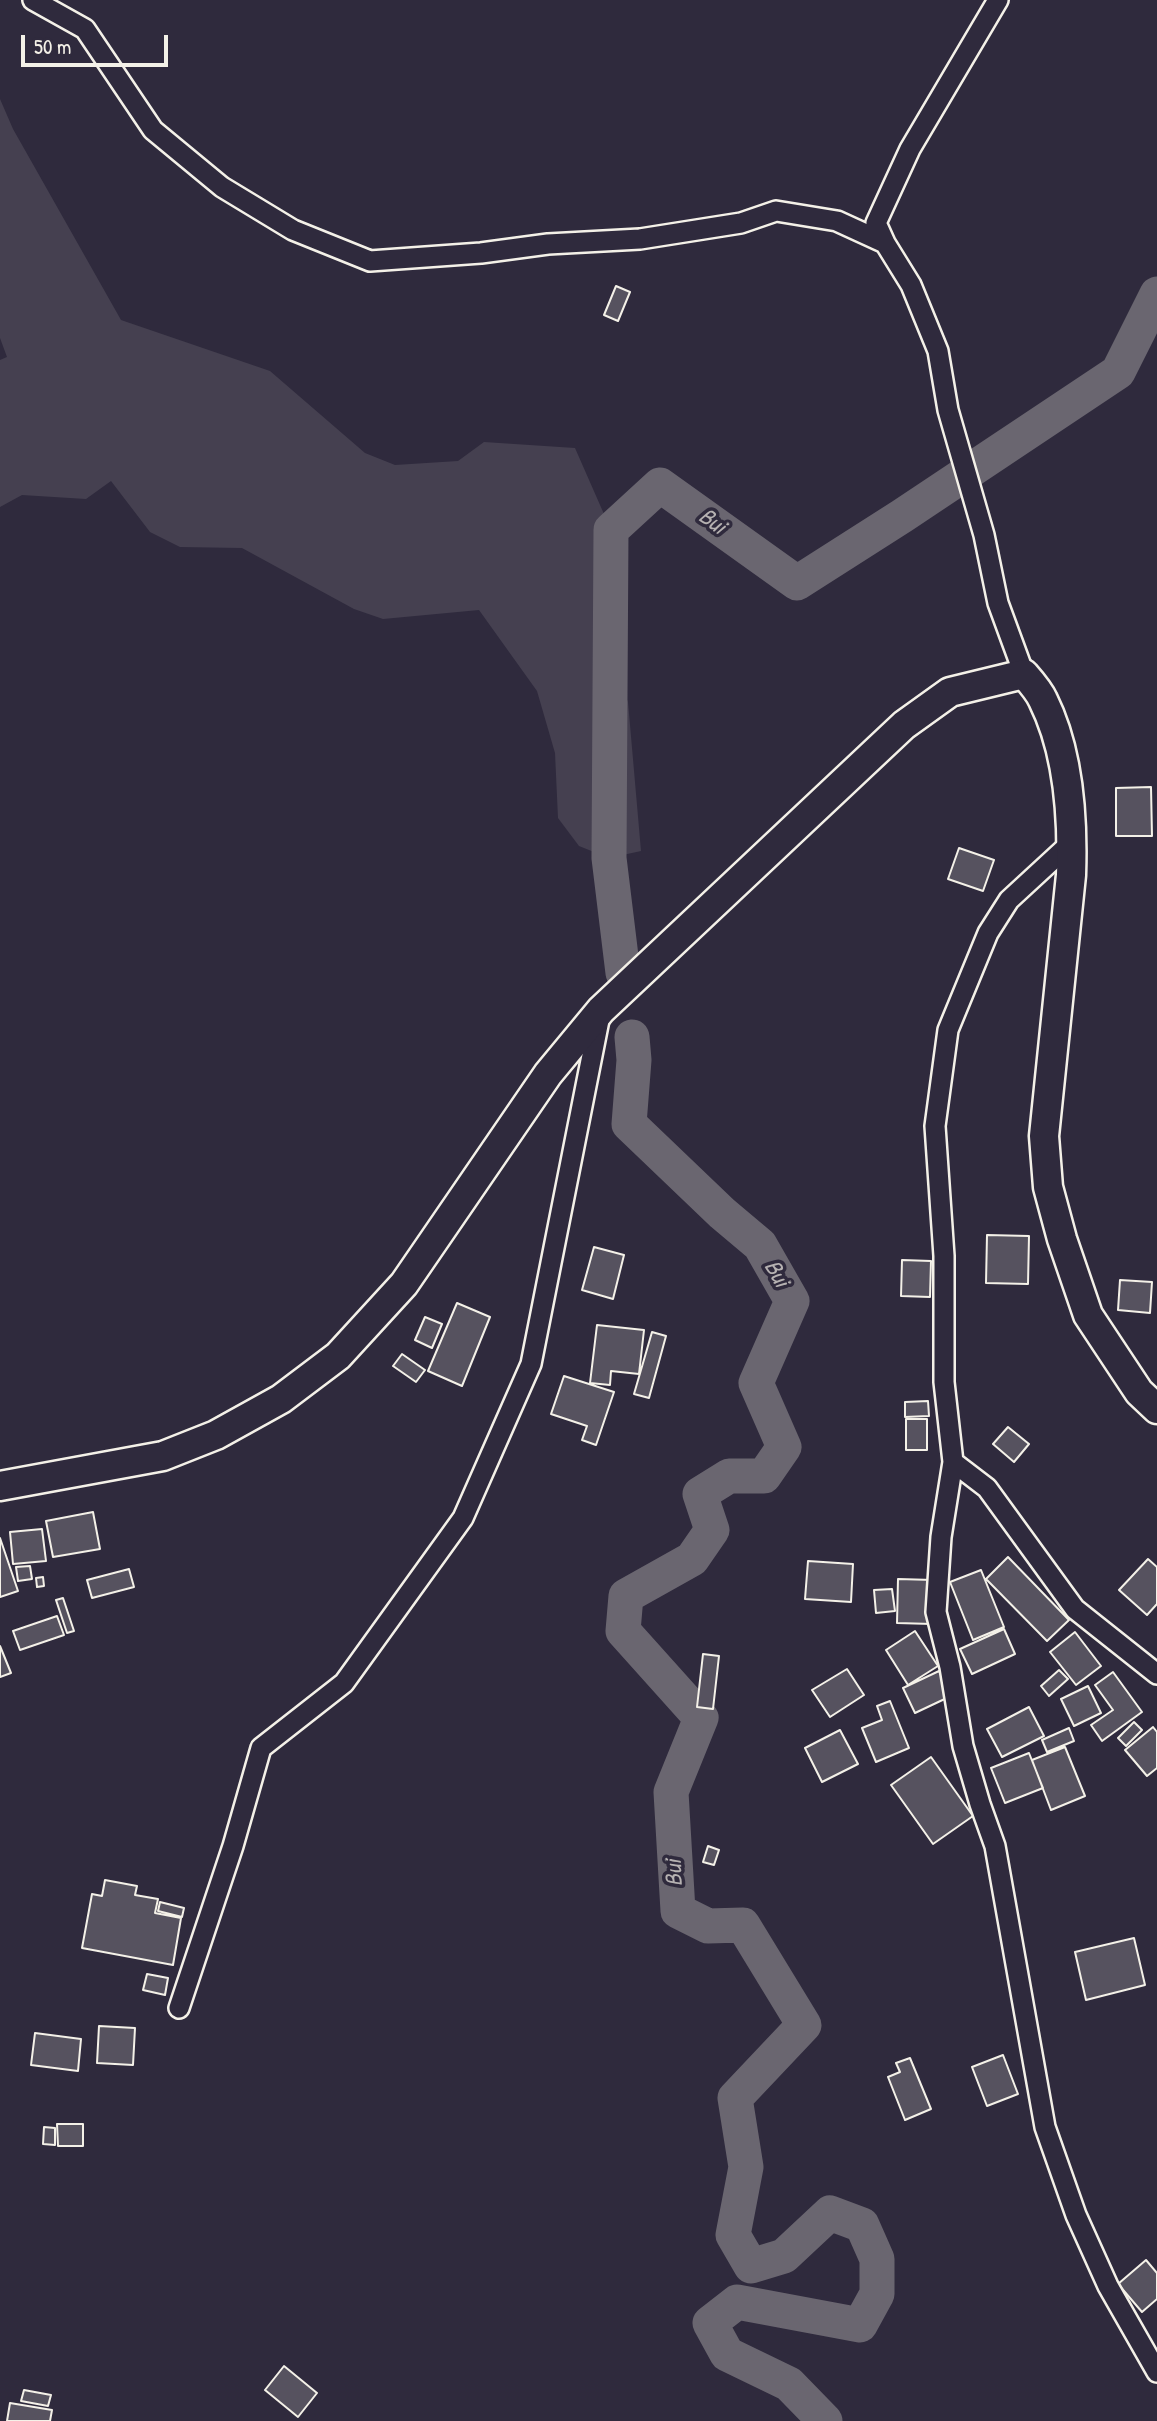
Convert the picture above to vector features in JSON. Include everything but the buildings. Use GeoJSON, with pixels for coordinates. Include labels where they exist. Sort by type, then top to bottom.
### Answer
{"type":"FeatureCollection","features":[{"type":"Feature","properties":{"kind":"main road"},"geometry":{"type":"LineString","coordinates":[[0,1486],[163,1456],[216,1434],[281,1399],[338,1356],[404,1284],[548,1074],[601,1010],[904,725],[950,692],[1024,674],[1043,699],[1058,735],[1073,841],[1044,1136],[1048,1187],[1062,1239],[1088,1315],[1139,1392],[1157,1409]]}},
{"type":"Feature","properties":{"kind":"street"},"geometry":{"type":"LineString","coordinates":[[33,0],[85,29]]}},
{"type":"Feature","properties":{"kind":"street"},"geometry":{"type":"LineString","coordinates":[[68,0],[153,130],[212,179],[293,230],[370,261],[481,253],[548,244],[640,239],[741,223],[776,211],[837,221],[885,243]]}},
{"type":"Feature","properties":{"kind":"street"},"geometry":{"type":"LineString","coordinates":[[998,0],[910,149],[876,223],[911,285],[938,351],[948,410],[984,536],[998,603],[1024,674]]}},
{"type":"Feature","properties":{"kind":"street"},"geometry":{"type":"LineString","coordinates":[[1073,841],[1009,900],[988,933],[948,1030],[935,1126],[944,1256],[944,1382],[953,1462],[941,1537],[936,1612],[950,1667],[963,1746],[995,1846],[1045,2127],[1076,2215],[1092,2251],[1108,2286],[1157,2372]]}},
{"type":"Feature","properties":{"kind":"street"},"geometry":{"type":"LineString","coordinates":[[180,2008],[233,1846],[261,1748],[344,1683],[463,1518],[531,1364],[601,1010]]}},
{"type":"Feature","properties":{"kind":"street"},"geometry":{"type":"LineString","coordinates":[[953,1462],[987,1488],[1075,1609],[1157,1674]]}},
{"type":"Feature","properties":{"kind":"shaded area"},"geometry":{"type":"Polygon","coordinates":[[[0,99],[13,129],[121,320],[270,371],[365,453],[395,465],[458,461],[484,442],[575,448],[611,530],[595,618],[628,702],[641,851],[609,858],[579,846],[558,818],[555,753],[537,691],[479,610],[383,619],[354,609],[242,548],[180,547],[150,532],[111,481],[86,499],[22,495],[0,507],[0,360],[7,357],[0,338],[0,99]]]}},
{"type":"Feature","properties":{"kind":"waterway","name":"Bui"},"geometry":{"type":"LineString","coordinates":[[623,973],[609,858],[611,530],[660,485],[797,583],[1118,372],[1157,294]]}},
{"type":"Feature","properties":{"kind":"waterway","name":"Bui"},"geometry":{"type":"LineString","coordinates":[[632,1037],[634,1060],[629,1124],[722,1213],[760,1245],[792,1301],[756,1383],[784,1447],[764,1476],[729,1476],[700,1494],[712,1530],[692,1559],[626,1596],[623,1631],[701,1718],[671,1792],[678,1911],[708,1926],[743,1925],[804,2025],[735,2098],[746,2167],[733,2235],[751,2266],[784,2256],[830,2213],[862,2225],[877,2259],[877,2294],[860,2325],[737,2302],[710,2323],[727,2354],[789,2384],[825,2421]]}}]}
